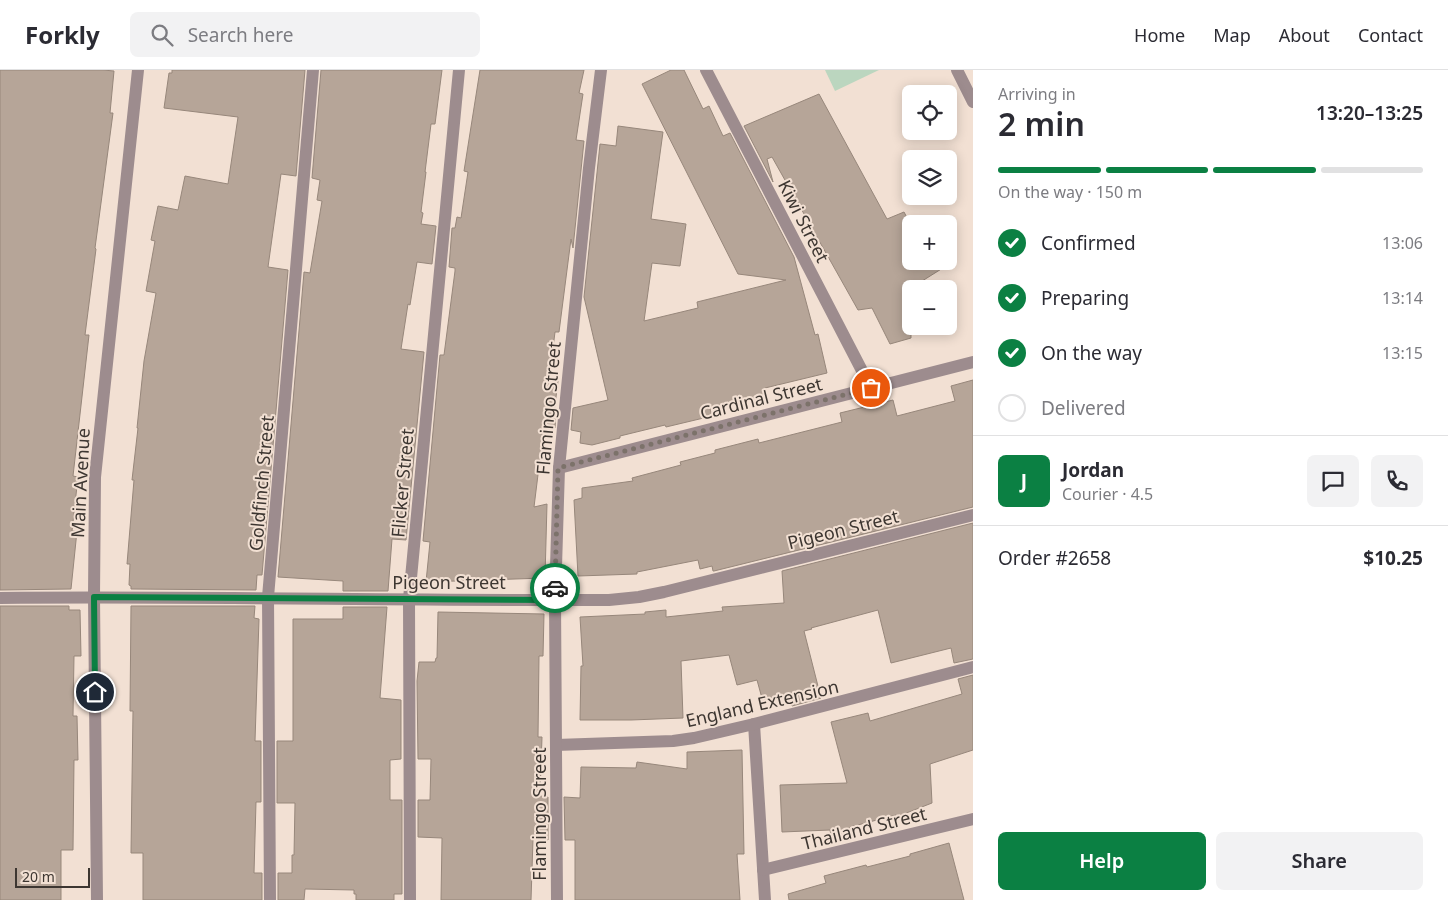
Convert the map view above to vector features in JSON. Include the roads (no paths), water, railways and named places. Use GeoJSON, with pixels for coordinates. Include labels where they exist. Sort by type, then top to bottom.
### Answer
{"type":"FeatureCollection","features":[{"type":"Feature","properties":{"kind":"street","name":"Main Avenue"},"geometry":{"type":"LineString","coordinates":[[97,900],[94,597],[95,477],[138,70]]}},
{"type":"Feature","properties":{"kind":"street","name":"Goldfinch Street"},"geometry":{"type":"LineString","coordinates":[[270,900],[268,597],[314,70]]}},
{"type":"Feature","properties":{"kind":"street","name":"Flicker Street"},"geometry":{"type":"LineString","coordinates":[[410,900],[409,599],[459,70]]}},
{"type":"Feature","properties":{"kind":"street","name":"Flamingo Street"},"geometry":{"type":"LineString","coordinates":[[557,900],[555,600],[558,468],[601,70]]}},
{"type":"Feature","properties":{"kind":"street","name":"Kiwi Street"},"geometry":{"type":"LineString","coordinates":[[706,70],[871,388]]}},
{"type":"Feature","properties":{"kind":"street"},"geometry":{"type":"LineString","coordinates":[[958,70],[973,102]]}},
{"type":"Feature","properties":{"kind":"street","name":"Cardinal Street"},"geometry":{"type":"LineString","coordinates":[[558,468],[973,362]]}},
{"type":"Feature","properties":{"kind":"street","name":"Pigeon Street"},"geometry":{"type":"LineString","coordinates":[[0,598],[268,597],[609,600],[639,597],[973,515]]}},
{"type":"Feature","properties":{"kind":"street","name":"England Extension"},"geometry":{"type":"LineString","coordinates":[[556,745],[673,741],[754,724],[973,668]]}},
{"type":"Feature","properties":{"kind":"street"},"geometry":{"type":"LineString","coordinates":[[754,724],[765,900]]}},
{"type":"Feature","properties":{"kind":"street","name":"Thailand Street"},"geometry":{"type":"LineString","coordinates":[[763,870],[973,819]]}}]}
